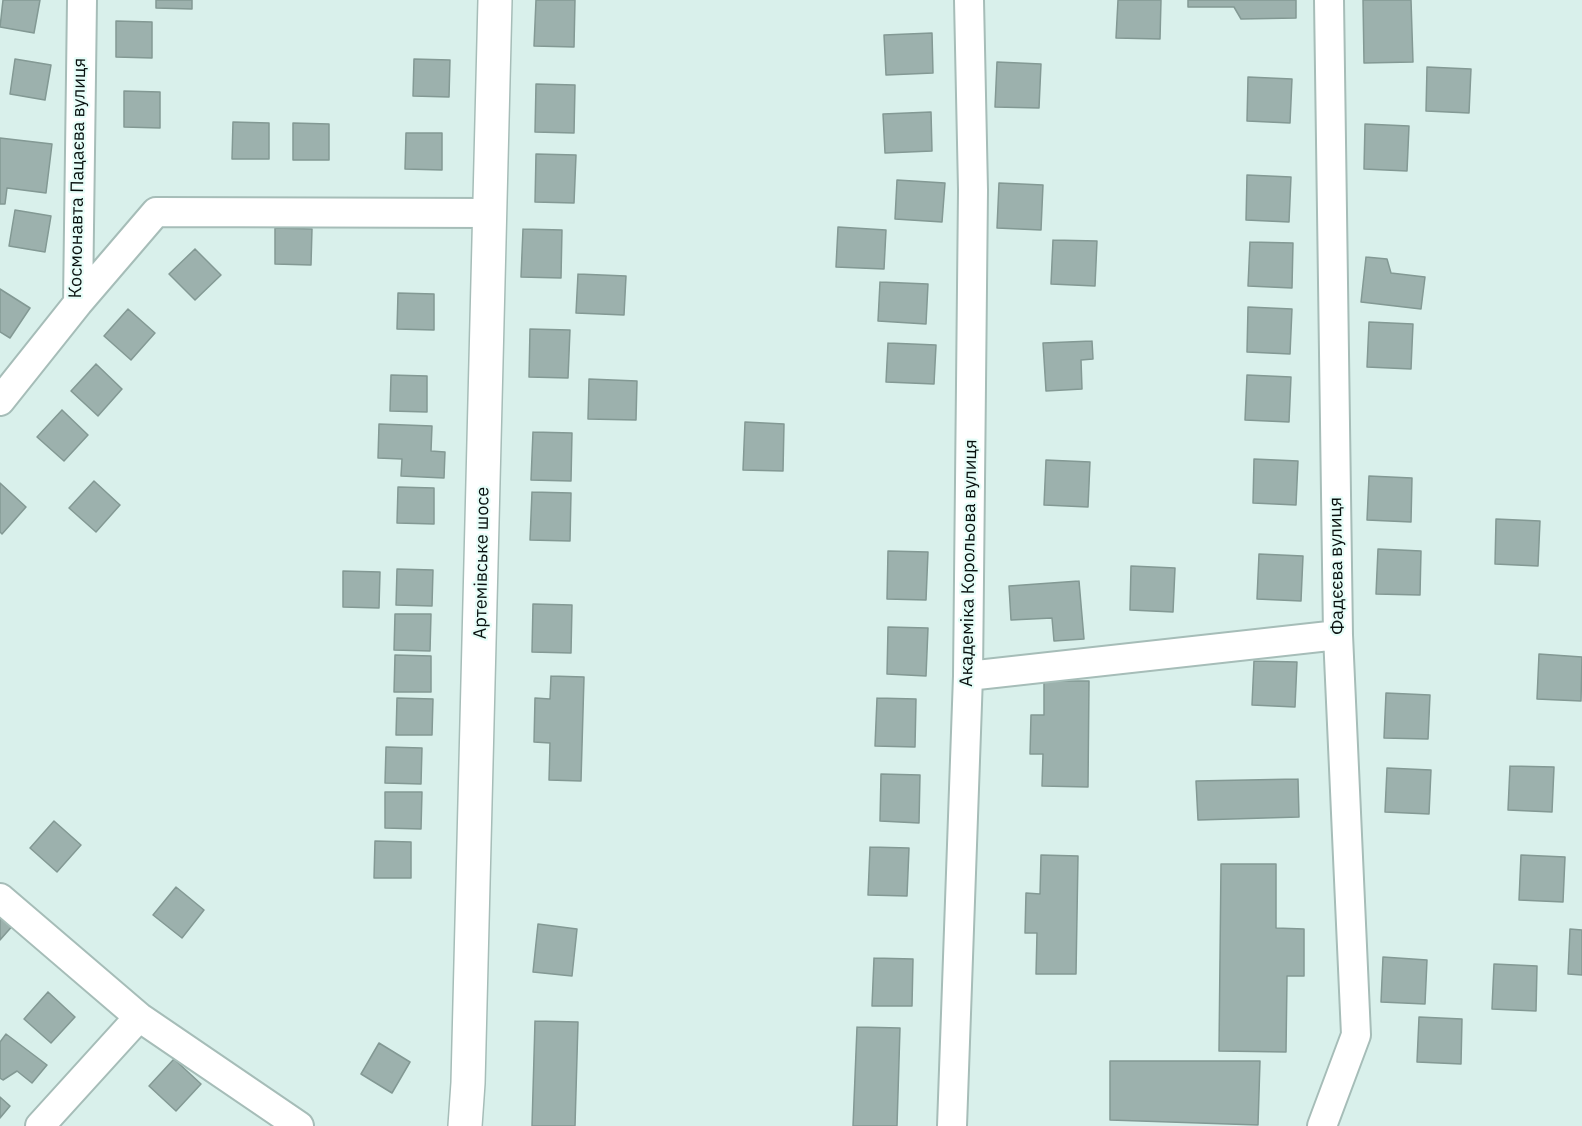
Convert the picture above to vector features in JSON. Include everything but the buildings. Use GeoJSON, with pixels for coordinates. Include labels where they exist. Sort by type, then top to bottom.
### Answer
{"type":"FeatureCollection","features":[{"type":"Feature","properties":{"kind":"main road","name":"Артемівське шосе"},"geometry":{"type":"LineString","coordinates":[[465,1126],[468,1083],[495,0]]}},
{"type":"Feature","properties":{"kind":"street","name":"Космонавта Пацаєва вулиця"},"geometry":{"type":"LineString","coordinates":[[0,401],[78,303],[82,0]]}},
{"type":"Feature","properties":{"kind":"street","name":"Академіка Корольова вулиця"},"geometry":{"type":"LineString","coordinates":[[952,1126],[968,676],[973,190],[969,0]]}},
{"type":"Feature","properties":{"kind":"street","name":"Фадєєва вулиця"},"geometry":{"type":"LineString","coordinates":[[1322,1126],[1356,1035],[1338,635],[1329,0]]}},
{"type":"Feature","properties":{"kind":"street"},"geometry":{"type":"LineString","coordinates":[[78,303],[156,212],[490,213]]}},
{"type":"Feature","properties":{"kind":"street"},"geometry":{"type":"LineString","coordinates":[[968,676],[1338,635]]}},
{"type":"Feature","properties":{"kind":"street"},"geometry":{"type":"LineString","coordinates":[[0,898],[139,1017],[299,1126]]}},
{"type":"Feature","properties":{"kind":"street"},"geometry":{"type":"LineString","coordinates":[[40,1126],[139,1017]]}}]}
